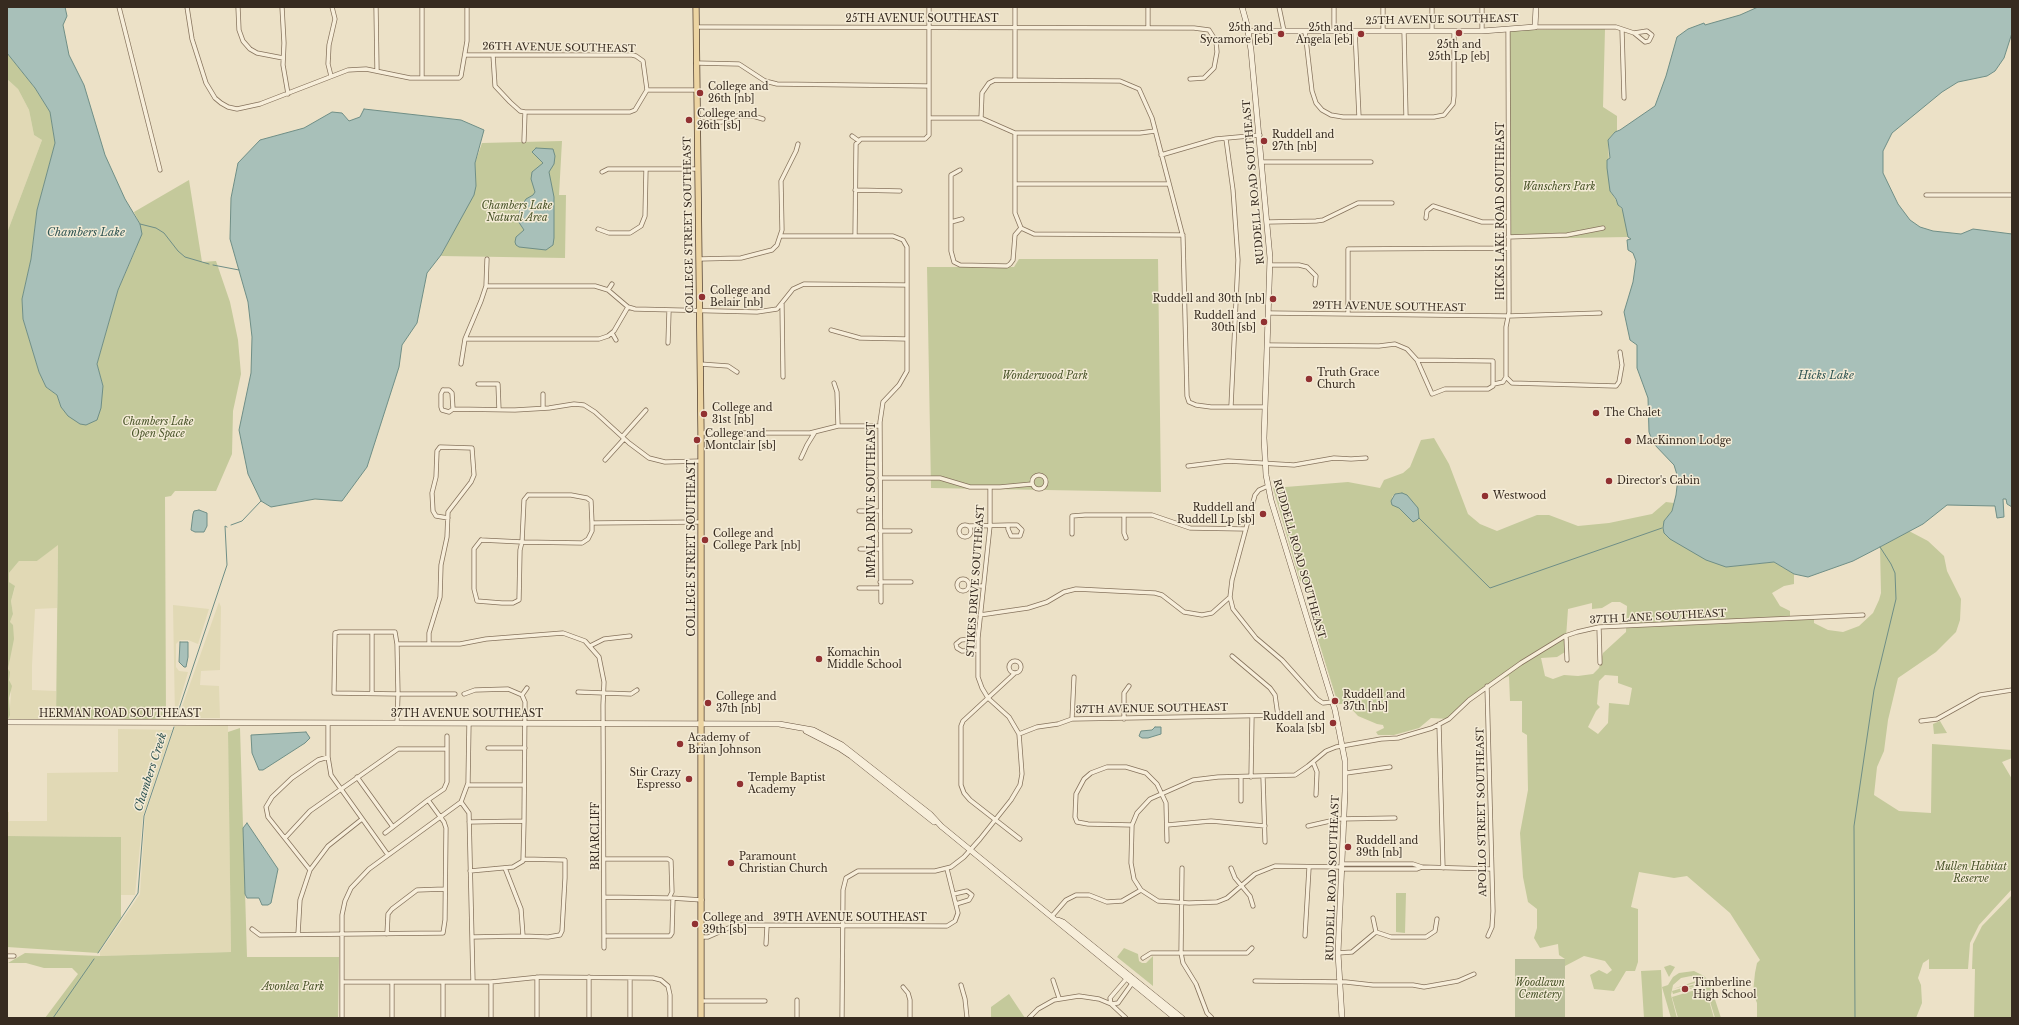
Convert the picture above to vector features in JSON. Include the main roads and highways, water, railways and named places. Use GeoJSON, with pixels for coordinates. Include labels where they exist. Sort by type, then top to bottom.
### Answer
{"type":"FeatureCollection","features":[{"type":"Feature","properties":{"kind":"main road","name":"COLLEGE STREET SOUTHEAST"},"geometry":{"type":"LineString","coordinates":[[696,7],[701,433],[701,1016]]}},
{"type":"Feature","properties":{"kind":"water","name":"Chambers Lake"},"geometry":{"type":"Polygon","coordinates":[[[7,7],[65,7],[67,16],[63,25],[69,55],[84,85],[105,155],[125,199],[140,224],[142,234],[118,290],[97,364],[103,386],[101,408],[97,420],[86,425],[80,424],[68,416],[61,407],[57,395],[46,387],[39,372],[23,319],[22,299],[31,259],[37,210],[55,143],[50,112],[35,88],[7,53],[7,7]]]}},
{"type":"Feature","properties":{"kind":"water","name":"Hicks Lake"},"geometry":{"type":"Polygon","coordinates":[[[1758,7],[2012,7],[2012,33],[2004,58],[1995,71],[1987,76],[1958,82],[1942,92],[1892,133],[1883,151],[1883,173],[1898,204],[1910,220],[1920,227],[1933,231],[1961,234],[1973,229],[2012,234],[2012,507],[2007,504],[2006,499],[2003,499],[2004,517],[1997,518],[1995,506],[1947,505],[1923,524],[1853,561],[1808,577],[1794,574],[1774,562],[1726,567],[1706,560],[1670,539],[1664,533],[1664,521],[1672,511],[1678,478],[1674,465],[1653,443],[1649,432],[1648,398],[1637,368],[1637,345],[1630,340],[1624,312],[1633,282],[1636,261],[1633,253],[1628,250],[1627,240],[1631,239],[1628,237],[1622,208],[1618,205],[1616,199],[1610,191],[1607,168],[1607,160],[1610,158],[1608,140],[1615,132],[1655,106],[1666,76],[1677,37],[1688,29],[1704,23],[1705,25],[1740,15],[1758,7]]]}},
{"type":"Feature","properties":{"kind":"water"},"geometry":{"type":"Polygon","coordinates":[[[364,109],[461,120],[484,130],[475,163],[476,186],[474,195],[441,255],[427,273],[417,323],[402,345],[399,367],[367,467],[342,501],[315,499],[271,507],[261,501],[248,474],[239,430],[251,373],[252,337],[248,302],[230,239],[231,198],[238,163],[260,140],[304,128],[332,112],[342,113],[349,121],[360,117],[364,109]]]}},
{"type":"Feature","properties":{"kind":"water"},"geometry":{"type":"Polygon","coordinates":[[[536,148],[553,149],[555,156],[554,164],[549,172],[554,197],[554,238],[553,245],[546,250],[519,247],[515,242],[516,237],[524,230],[518,221],[520,209],[526,199],[535,192],[531,179],[532,172],[543,163],[532,152],[536,148]]]}},
{"type":"Feature","properties":{"kind":"water"},"geometry":{"type":"Polygon","coordinates":[[[1402,493],[1407,495],[1418,508],[1419,518],[1413,522],[1399,508],[1392,505],[1391,501],[1395,494],[1402,493]]]}},
{"type":"Feature","properties":{"kind":"water"},"geometry":{"type":"Polygon","coordinates":[[[199,510],[207,513],[207,526],[204,532],[195,532],[191,530],[194,511],[199,510]]]}},
{"type":"Feature","properties":{"kind":"water"},"geometry":{"type":"Polygon","coordinates":[[[180,642],[188,642],[186,667],[179,662],[180,642]]]}},
{"type":"Feature","properties":{"kind":"water"},"geometry":{"type":"Polygon","coordinates":[[[1155,727],[1161,727],[1161,734],[1148,738],[1142,738],[1139,736],[1141,731],[1152,730],[1155,727]]]}},
{"type":"Feature","properties":{"kind":"water"},"geometry":{"type":"Polygon","coordinates":[[[306,732],[310,738],[305,743],[263,770],[259,770],[252,753],[251,735],[306,732]]]}},
{"type":"Feature","properties":{"kind":"water"},"geometry":{"type":"Polygon","coordinates":[[[247,823],[278,869],[271,903],[268,905],[262,905],[259,898],[247,898],[245,894],[243,828],[247,823]]]}},
{"type":"Feature","properties":{"kind":"waterway"},"geometry":{"type":"LineString","coordinates":[[140,224],[156,228],[164,233],[178,251],[185,257],[209,264]]}},
{"type":"Feature","properties":{"kind":"waterway"},"geometry":{"type":"LineString","coordinates":[[213,265],[239,270]]}},
{"type":"Feature","properties":{"kind":"waterway"},"geometry":{"type":"LineString","coordinates":[[231,525],[242,521],[261,501]]}},
{"type":"Feature","properties":{"kind":"waterway"},"geometry":{"type":"LineString","coordinates":[[1419,518],[1490,588],[1662,528]]}},
{"type":"Feature","properties":{"kind":"waterway","name":"Chambers Creek"},"geometry":{"type":"LineString","coordinates":[[176,718],[227,565],[225,526],[227,527]]}},
{"type":"Feature","properties":{"kind":"waterway"},"geometry":{"type":"LineString","coordinates":[[1855,1018],[1854,826],[1874,690],[1896,599],[1895,573],[1880,547]]}},
{"type":"Feature","properties":{"kind":"waterway","name":"Chambers Creek"},"geometry":{"type":"LineString","coordinates":[[98,953],[138,893],[144,816],[174,727]]}},
{"type":"Feature","properties":{"kind":"waterway","name":"Chambers Creek"},"geometry":{"type":"LineString","coordinates":[[53,1018],[94,959]]}},
{"type":"Feature","properties":{"kind":"place","name":"25th and 25th Lp [eb]"},"geometry":{"type":"Point","coordinates":[1459,33]}},
{"type":"Feature","properties":{"kind":"place","name":"25th and Sycamore [eb]"},"geometry":{"type":"Point","coordinates":[1281,34]}},
{"type":"Feature","properties":{"kind":"place","name":"25th and Angela [eb]"},"geometry":{"type":"Point","coordinates":[1361,34]}},
{"type":"Feature","properties":{"kind":"place","name":"College and 26th [nb]"},"geometry":{"type":"Point","coordinates":[700,93]}},
{"type":"Feature","properties":{"kind":"place","name":"College and 26th [sb]"},"geometry":{"type":"Point","coordinates":[689,120]}},
{"type":"Feature","properties":{"kind":"place","name":"Ruddell and 27th [nb]"},"geometry":{"type":"Point","coordinates":[1264,141]}},
{"type":"Feature","properties":{"kind":"place","name":"College and Belair [nb]"},"geometry":{"type":"Point","coordinates":[702,297]}},
{"type":"Feature","properties":{"kind":"place","name":"Ruddell and 30th [nb]"},"geometry":{"type":"Point","coordinates":[1273,299]}},
{"type":"Feature","properties":{"kind":"place","name":"Ruddell and 30th [sb]"},"geometry":{"type":"Point","coordinates":[1264,322]}},
{"type":"Feature","properties":{"kind":"place","name":"Truth Grace Church"},"geometry":{"type":"Point","coordinates":[1309,379]}},
{"type":"Feature","properties":{"kind":"place","name":"The Chalet"},"geometry":{"type":"Point","coordinates":[1596,413]}},
{"type":"Feature","properties":{"kind":"place","name":"College and 31st [nb]"},"geometry":{"type":"Point","coordinates":[704,414]}},
{"type":"Feature","properties":{"kind":"place","name":"College and Montclair [sb]"},"geometry":{"type":"Point","coordinates":[697,440]}},
{"type":"Feature","properties":{"kind":"place","name":"MacKinnon Lodge"},"geometry":{"type":"Point","coordinates":[1628,441]}},
{"type":"Feature","properties":{"kind":"place","name":"Director's Cabin"},"geometry":{"type":"Point","coordinates":[1609,481]}},
{"type":"Feature","properties":{"kind":"place","name":"Westwood"},"geometry":{"type":"Point","coordinates":[1485,496]}},
{"type":"Feature","properties":{"kind":"place","name":"Ruddell and Ruddell Lp [sb]"},"geometry":{"type":"Point","coordinates":[1263,514]}},
{"type":"Feature","properties":{"kind":"place","name":"College and College Park [nb]"},"geometry":{"type":"Point","coordinates":[705,540]}},
{"type":"Feature","properties":{"kind":"place","name":"Komachin Middle School"},"geometry":{"type":"Point","coordinates":[819,659]}},
{"type":"Feature","properties":{"kind":"place","name":"Ruddell and 37th [nb]"},"geometry":{"type":"Point","coordinates":[1335,701]}},
{"type":"Feature","properties":{"kind":"place","name":"College and 37th [nb]"},"geometry":{"type":"Point","coordinates":[708,703]}},
{"type":"Feature","properties":{"kind":"place","name":"Ruddell and Koala [sb]"},"geometry":{"type":"Point","coordinates":[1333,723]}},
{"type":"Feature","properties":{"kind":"place","name":"Academy of Brian Johnson"},"geometry":{"type":"Point","coordinates":[680,744]}},
{"type":"Feature","properties":{"kind":"place","name":"Stir Crazy Espresso"},"geometry":{"type":"Point","coordinates":[689,779]}},
{"type":"Feature","properties":{"kind":"place","name":"Temple Baptist Academy"},"geometry":{"type":"Point","coordinates":[740,784]}},
{"type":"Feature","properties":{"kind":"place","name":"Ruddell and 39th [nb]"},"geometry":{"type":"Point","coordinates":[1348,847]}},
{"type":"Feature","properties":{"kind":"place","name":"Paramount Christian Church"},"geometry":{"type":"Point","coordinates":[731,863]}},
{"type":"Feature","properties":{"kind":"place","name":"College and 39th [sb]"},"geometry":{"type":"Point","coordinates":[695,924]}},
{"type":"Feature","properties":{"kind":"place","name":"Timberline High School"},"geometry":{"type":"Point","coordinates":[1685,989]}},
{"type":"Feature","properties":{"kind":"park label","name":"Wanschers Park"},"geometry":{"type":"Point","coordinates":[1559,187]}},
{"type":"Feature","properties":{"kind":"park label","name":"Chambers Lake Natural Area"},"geometry":{"type":"Point","coordinates":[517,212]}},
{"type":"Feature","properties":{"kind":"park label","name":"Wonderwood Park"},"geometry":{"type":"Point","coordinates":[1045,376]}},
{"type":"Feature","properties":{"kind":"park label","name":"Chambers Lake Open Space"},"geometry":{"type":"Point","coordinates":[158,428]}},
{"type":"Feature","properties":{"kind":"park label","name":"Mullen Habitat Reserve"},"geometry":{"type":"Point","coordinates":[1971,872]}},
{"type":"Feature","properties":{"kind":"park label","name":"Avonlea Park"},"geometry":{"type":"Point","coordinates":[293,987]}},
{"type":"Feature","properties":{"kind":"park label","name":"Woodlawn Cemetery"},"geometry":{"type":"Point","coordinates":[1540,988]}}]}
